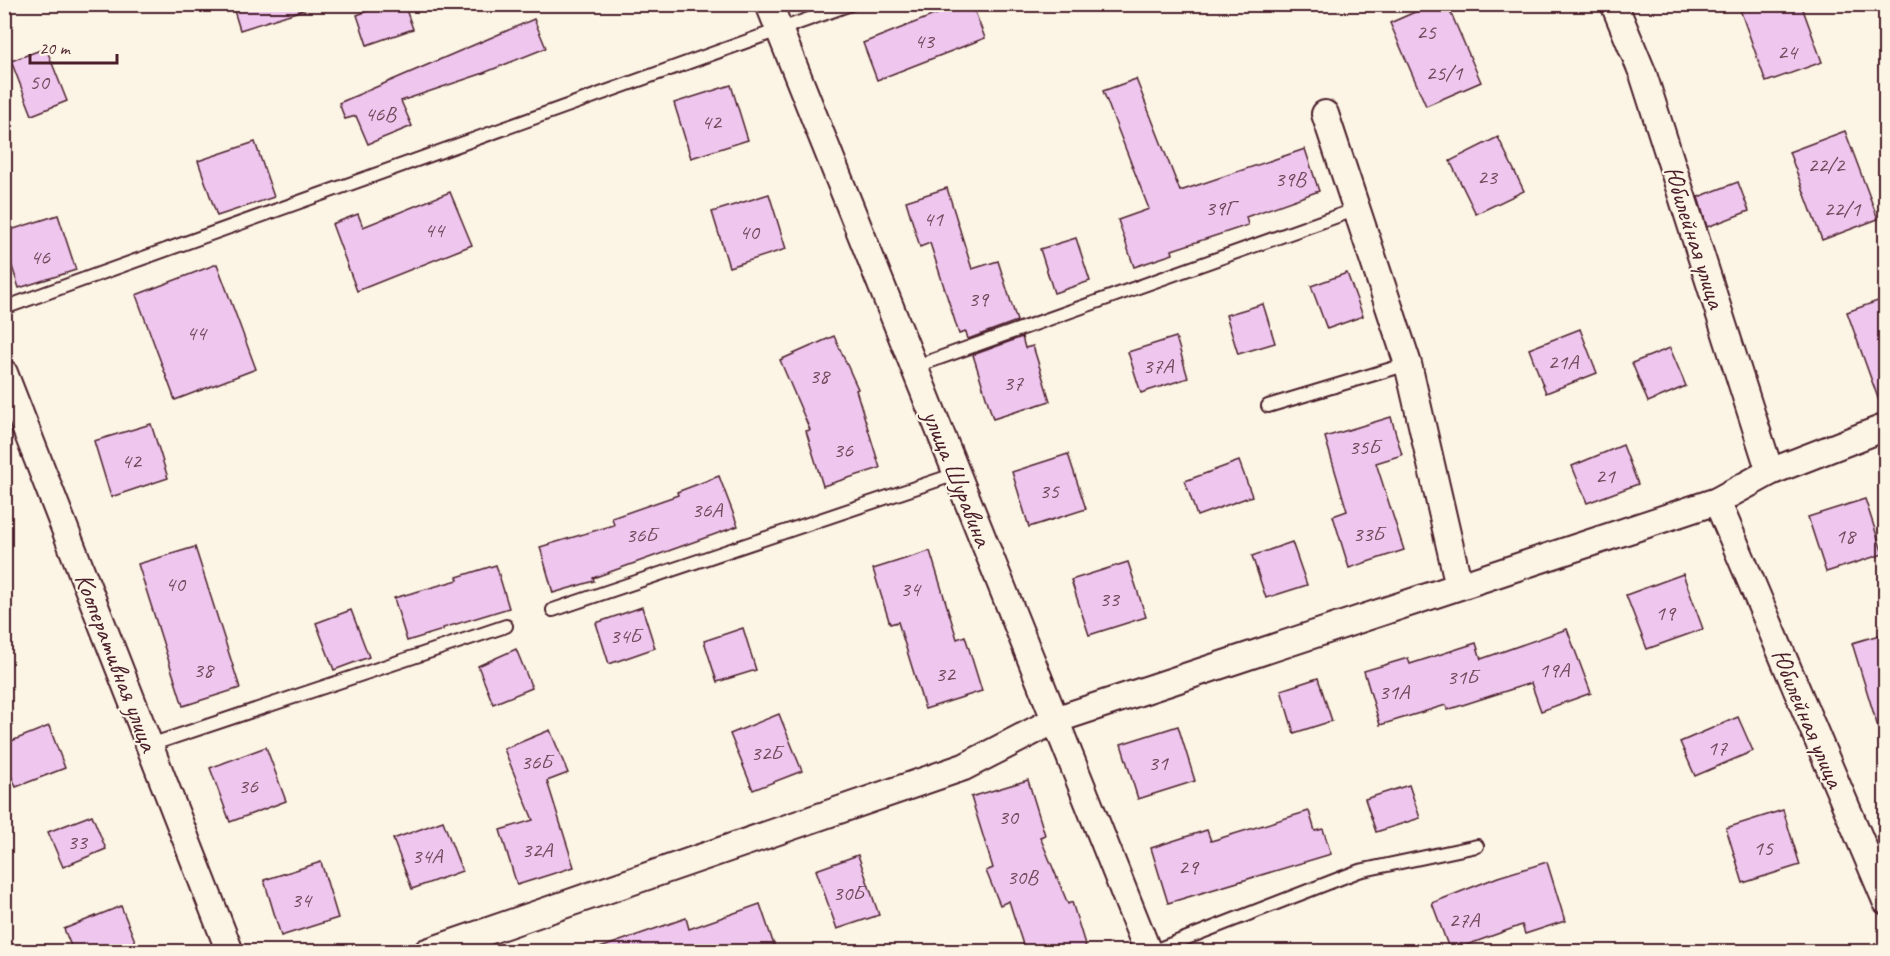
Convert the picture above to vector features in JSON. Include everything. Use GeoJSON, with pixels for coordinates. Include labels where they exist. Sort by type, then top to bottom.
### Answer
{"type":"FeatureCollection","features":[{"type":"Feature","properties":{"kind":"street","name":"улица Шуравина"},"geometry":{"type":"LineString","coordinates":[[769,4],[1054,720],[1150,951]]}},
{"type":"Feature","properties":{"kind":"street","name":"Юбилейная улица"},"geometry":{"type":"LineString","coordinates":[[1614,4],[1643,74],[1770,472]]}},
{"type":"Feature","properties":{"kind":"street"},"geometry":{"type":"LineString","coordinates":[[1325,114],[1408,364],[1459,586]]}},
{"type":"Feature","properties":{"kind":"street","name":"Кооперативная улица"},"geometry":{"type":"LineString","coordinates":[[4,373],[230,951]]}},
{"type":"Feature","properties":{"kind":"street"},"geometry":{"type":"LineString","coordinates":[[427,951],[964,767],[1054,720],[1717,501],[1770,472],[1886,427]]}},
{"type":"Feature","properties":{"kind":"street","name":"Юбилейная улица"},"geometry":{"type":"LineString","coordinates":[[1717,501],[1886,901]]}},
{"type":"Feature","properties":{"kind":"lane"},"geometry":{"type":"LineString","coordinates":[[4,308],[851,4]]}},
{"type":"Feature","properties":{"kind":"lane"},"geometry":{"type":"LineString","coordinates":[[914,368],[1357,210]]}},
{"type":"Feature","properties":{"kind":"lane"},"geometry":{"type":"LineString","coordinates":[[1268,406],[1408,364]]}},
{"type":"Feature","properties":{"kind":"lane"},"geometry":{"type":"LineString","coordinates":[[554,609],[956,474]]}},
{"type":"Feature","properties":{"kind":"lane"},"geometry":{"type":"LineString","coordinates":[[150,745],[506,626]]}},
{"type":"Feature","properties":{"kind":"lane"},"geometry":{"type":"LineString","coordinates":[[1150,951],[1359,871],[1477,846]]}},
{"type":"Feature","properties":{"kind":"building"},"geometry":{"type":"Polygon","coordinates":[[[232,4],[305,4],[306,9],[240,30],[232,4]]]}},
{"type":"Feature","properties":{"kind":"building"},"geometry":{"type":"Polygon","coordinates":[[[386,4],[404,4],[413,29],[367,45],[357,15],[386,4]]]}},
{"type":"Feature","properties":{"kind":"building"},"geometry":{"type":"Polygon","coordinates":[[[962,4],[972,4],[985,38],[877,80],[863,43],[962,4]]]}},
{"type":"Feature","properties":{"kind":"building"},"geometry":{"type":"Polygon","coordinates":[[[1433,4],[1447,4],[1481,82],[1426,106],[1390,23],[1433,4]]]}},
{"type":"Feature","properties":{"kind":"building"},"geometry":{"type":"Polygon","coordinates":[[[1738,4],[1801,4],[1822,62],[1766,82],[1738,4]]]}},
{"type":"Feature","properties":{"kind":"building"},"geometry":{"type":"Polygon","coordinates":[[[534,19],[546,48],[481,74],[401,101],[412,126],[368,144],[356,116],[345,119],[339,103],[534,19]]]}},
{"type":"Feature","properties":{"kind":"building"},"geometry":{"type":"Polygon","coordinates":[[[46,48],[67,101],[32,115],[11,61],[46,48]]]}},
{"type":"Feature","properties":{"kind":"building"},"geometry":{"type":"Polygon","coordinates":[[[1136,79],[1180,191],[1305,149],[1319,191],[1246,217],[1248,225],[1172,250],[1173,254],[1134,267],[1118,220],[1149,209],[1103,91],[1136,79]]]}},
{"type":"Feature","properties":{"kind":"building"},"geometry":{"type":"Polygon","coordinates":[[[731,85],[748,140],[691,158],[674,103],[731,85]]]}},
{"type":"Feature","properties":{"kind":"building"},"geometry":{"type":"Polygon","coordinates":[[[1845,131],[1878,219],[1822,240],[1789,152],[1845,131]]]}},
{"type":"Feature","properties":{"kind":"building"},"geometry":{"type":"Polygon","coordinates":[[[1498,137],[1524,191],[1476,214],[1450,161],[1498,137]]]}},
{"type":"Feature","properties":{"kind":"building"},"geometry":{"type":"Polygon","coordinates":[[[255,142],[274,197],[217,216],[198,161],[255,142]]]}},
{"type":"Feature","properties":{"kind":"building"},"geometry":{"type":"Polygon","coordinates":[[[1738,182],[1749,211],[1707,227],[1698,197],[1738,182]]]}},
{"type":"Feature","properties":{"kind":"building"},"geometry":{"type":"Polygon","coordinates":[[[947,188],[972,269],[998,261],[1017,321],[968,339],[966,332],[959,334],[930,243],[920,247],[906,201],[947,188]]]}},
{"type":"Feature","properties":{"kind":"building"},"geometry":{"type":"Polygon","coordinates":[[[450,192],[472,245],[357,291],[332,224],[358,214],[363,227],[450,192]]]}},
{"type":"Feature","properties":{"kind":"building"},"geometry":{"type":"Polygon","coordinates":[[[769,194],[786,249],[729,267],[712,212],[769,194]]]}},
{"type":"Feature","properties":{"kind":"building"},"geometry":{"type":"Polygon","coordinates":[[[58,215],[76,270],[19,288],[4,242],[4,232],[58,215]]]}},
{"type":"Feature","properties":{"kind":"building"},"geometry":{"type":"Polygon","coordinates":[[[1076,238],[1090,281],[1054,293],[1040,249],[1076,238]]]}},
{"type":"Feature","properties":{"kind":"building"},"geometry":{"type":"Polygon","coordinates":[[[217,264],[256,369],[175,400],[136,295],[217,264]]]}},
{"type":"Feature","properties":{"kind":"building"},"geometry":{"type":"Polygon","coordinates":[[[1347,273],[1363,316],[1327,329],[1311,286],[1347,273]]]}},
{"type":"Feature","properties":{"kind":"building"},"geometry":{"type":"Polygon","coordinates":[[[1886,298],[1886,412],[1883,412],[1847,312],[1886,298]]]}},
{"type":"Feature","properties":{"kind":"building"},"geometry":{"type":"Polygon","coordinates":[[[1263,304],[1275,343],[1238,354],[1226,315],[1263,304]]]}},
{"type":"Feature","properties":{"kind":"building"},"geometry":{"type":"Polygon","coordinates":[[[1580,329],[1597,373],[1546,393],[1529,349],[1580,329]]]}},
{"type":"Feature","properties":{"kind":"building"},"geometry":{"type":"Polygon","coordinates":[[[834,336],[858,389],[856,390],[880,468],[823,486],[806,431],[810,430],[780,360],[834,336]]]}},
{"type":"Feature","properties":{"kind":"building"},"geometry":{"type":"Polygon","coordinates":[[[1022,337],[1025,348],[1033,346],[1050,401],[993,419],[973,355],[1022,337]]]}},
{"type":"Feature","properties":{"kind":"building"},"geometry":{"type":"Polygon","coordinates":[[[1176,337],[1188,378],[1141,393],[1128,352],[1176,337]]]}},
{"type":"Feature","properties":{"kind":"building"},"geometry":{"type":"Polygon","coordinates":[[[1670,348],[1686,386],[1648,402],[1632,363],[1670,348]]]}},
{"type":"Feature","properties":{"kind":"building"},"geometry":{"type":"Polygon","coordinates":[[[1391,417],[1402,455],[1376,463],[1404,550],[1349,568],[1333,516],[1347,511],[1325,437],[1391,417]]]}},
{"type":"Feature","properties":{"kind":"building"},"geometry":{"type":"Polygon","coordinates":[[[151,424],[168,478],[111,497],[94,441],[151,424]]]}},
{"type":"Feature","properties":{"kind":"building"},"geometry":{"type":"Polygon","coordinates":[[[1623,445],[1638,484],[1587,503],[1572,466],[1623,445]]]}},
{"type":"Feature","properties":{"kind":"building"},"geometry":{"type":"Polygon","coordinates":[[[1068,454],[1086,509],[1029,527],[1012,472],[1068,454]]]}},
{"type":"Feature","properties":{"kind":"building"},"geometry":{"type":"Polygon","coordinates":[[[1239,461],[1252,496],[1197,516],[1185,481],[1239,461]]]}},
{"type":"Feature","properties":{"kind":"building"},"geometry":{"type":"Polygon","coordinates":[[[719,476],[738,526],[593,578],[594,581],[553,593],[540,547],[614,525],[612,518],[678,495],[677,492],[719,476]]]}},
{"type":"Feature","properties":{"kind":"building"},"geometry":{"type":"Polygon","coordinates":[[[1865,499],[1883,554],[1826,572],[1808,517],[1865,499]]]}},
{"type":"Feature","properties":{"kind":"building"},"geometry":{"type":"Polygon","coordinates":[[[1292,542],[1307,585],[1266,598],[1252,556],[1292,542]]]}},
{"type":"Feature","properties":{"kind":"building"},"geometry":{"type":"Polygon","coordinates":[[[195,547],[240,688],[183,706],[138,564],[195,547]]]}},
{"type":"Feature","properties":{"kind":"building"},"geometry":{"type":"Polygon","coordinates":[[[930,551],[957,639],[965,636],[982,691],[925,709],[898,622],[890,624],[873,569],[930,551]]]}},
{"type":"Feature","properties":{"kind":"building"},"geometry":{"type":"Polygon","coordinates":[[[1128,562],[1146,617],[1089,635],[1071,580],[1128,562]]]}},
{"type":"Feature","properties":{"kind":"building"},"geometry":{"type":"Polygon","coordinates":[[[496,565],[509,608],[407,641],[394,598],[458,580],[457,577],[496,565]]]}},
{"type":"Feature","properties":{"kind":"building"},"geometry":{"type":"Polygon","coordinates":[[[1683,574],[1703,629],[1647,649],[1626,595],[1683,574]]]}},
{"type":"Feature","properties":{"kind":"building"},"geometry":{"type":"Polygon","coordinates":[[[642,607],[655,648],[609,664],[596,623],[642,607]]]}},
{"type":"Feature","properties":{"kind":"building"},"geometry":{"type":"Polygon","coordinates":[[[351,610],[369,657],[334,670],[316,623],[351,610]]]}},
{"type":"Feature","properties":{"kind":"building"},"geometry":{"type":"Polygon","coordinates":[[[743,628],[756,670],[717,682],[704,641],[743,628]]]}},
{"type":"Feature","properties":{"kind":"building"},"geometry":{"type":"Polygon","coordinates":[[[1567,629],[1591,693],[1541,711],[1531,683],[1447,710],[1446,705],[1380,725],[1364,671],[1408,658],[1410,664],[1476,643],[1481,659],[1567,629]]]}},
{"type":"Feature","properties":{"kind":"building"},"geometry":{"type":"Polygon","coordinates":[[[1886,633],[1886,733],[1880,734],[1852,643],[1886,633]]]}},
{"type":"Feature","properties":{"kind":"building"},"geometry":{"type":"Polygon","coordinates":[[[516,649],[532,688],[493,704],[478,666],[516,649]]]}},
{"type":"Feature","properties":{"kind":"building"},"geometry":{"type":"Polygon","coordinates":[[[1318,678],[1332,721],[1294,733],[1281,690],[1318,678]]]}},
{"type":"Feature","properties":{"kind":"building"},"geometry":{"type":"Polygon","coordinates":[[[779,714],[802,771],[753,790],[730,734],[779,714]]]}},
{"type":"Feature","properties":{"kind":"building"},"geometry":{"type":"Polygon","coordinates":[[[1738,717],[1753,751],[1695,776],[1680,742],[1738,717]]]}},
{"type":"Feature","properties":{"kind":"building"},"geometry":{"type":"Polygon","coordinates":[[[49,726],[65,768],[16,787],[4,758],[4,744],[49,726]]]}},
{"type":"Feature","properties":{"kind":"building"},"geometry":{"type":"Polygon","coordinates":[[[1178,726],[1195,781],[1138,799],[1121,744],[1178,726]]]}},
{"type":"Feature","properties":{"kind":"building"},"geometry":{"type":"Polygon","coordinates":[[[550,730],[568,773],[547,781],[574,867],[517,885],[500,830],[533,820],[504,749],[550,730]]]}},
{"type":"Feature","properties":{"kind":"building"},"geometry":{"type":"Polygon","coordinates":[[[266,747],[286,801],[230,822],[210,768],[266,747]]]}},
{"type":"Feature","properties":{"kind":"building"},"geometry":{"type":"Polygon","coordinates":[[[1028,780],[1045,835],[1040,837],[1068,904],[1072,902],[1087,951],[1025,951],[1009,901],[1000,905],[986,871],[993,868],[971,797],[1028,780]]]}},
{"type":"Feature","properties":{"kind":"building"},"geometry":{"type":"Polygon","coordinates":[[[1409,785],[1420,818],[1376,832],[1365,799],[1409,785]]]}},
{"type":"Feature","properties":{"kind":"building"},"geometry":{"type":"Polygon","coordinates":[[[1783,810],[1800,865],[1743,883],[1726,828],[1783,810]]]}},
{"type":"Feature","properties":{"kind":"building"},"geometry":{"type":"Polygon","coordinates":[[[1309,811],[1315,831],[1323,829],[1331,854],[1168,903],[1151,848],[1207,830],[1211,841],[1309,811]]]}},
{"type":"Feature","properties":{"kind":"building"},"geometry":{"type":"Polygon","coordinates":[[[92,815],[106,849],[63,867],[48,832],[92,815]]]}},
{"type":"Feature","properties":{"kind":"building"},"geometry":{"type":"Polygon","coordinates":[[[443,821],[462,871],[412,889],[393,839],[443,821]]]}},
{"type":"Feature","properties":{"kind":"building"},"geometry":{"type":"Polygon","coordinates":[[[858,855],[879,915],[837,929],[816,870],[858,855]]]}},
{"type":"Feature","properties":{"kind":"building"},"geometry":{"type":"Polygon","coordinates":[[[321,862],[338,918],[281,936],[264,880],[321,862]]]}},
{"type":"Feature","properties":{"kind":"building"},"geometry":{"type":"Polygon","coordinates":[[[1547,862],[1565,921],[1525,934],[1522,925],[1450,951],[1432,903],[1498,877],[1547,862]]]}},
{"type":"Feature","properties":{"kind":"building"},"geometry":{"type":"Polygon","coordinates":[[[760,904],[776,951],[601,951],[600,948],[686,918],[689,929],[760,904]]]}},
{"type":"Feature","properties":{"kind":"building"},"geometry":{"type":"Polygon","coordinates":[[[121,906],[139,951],[73,951],[64,929],[121,906]]]}}]}
